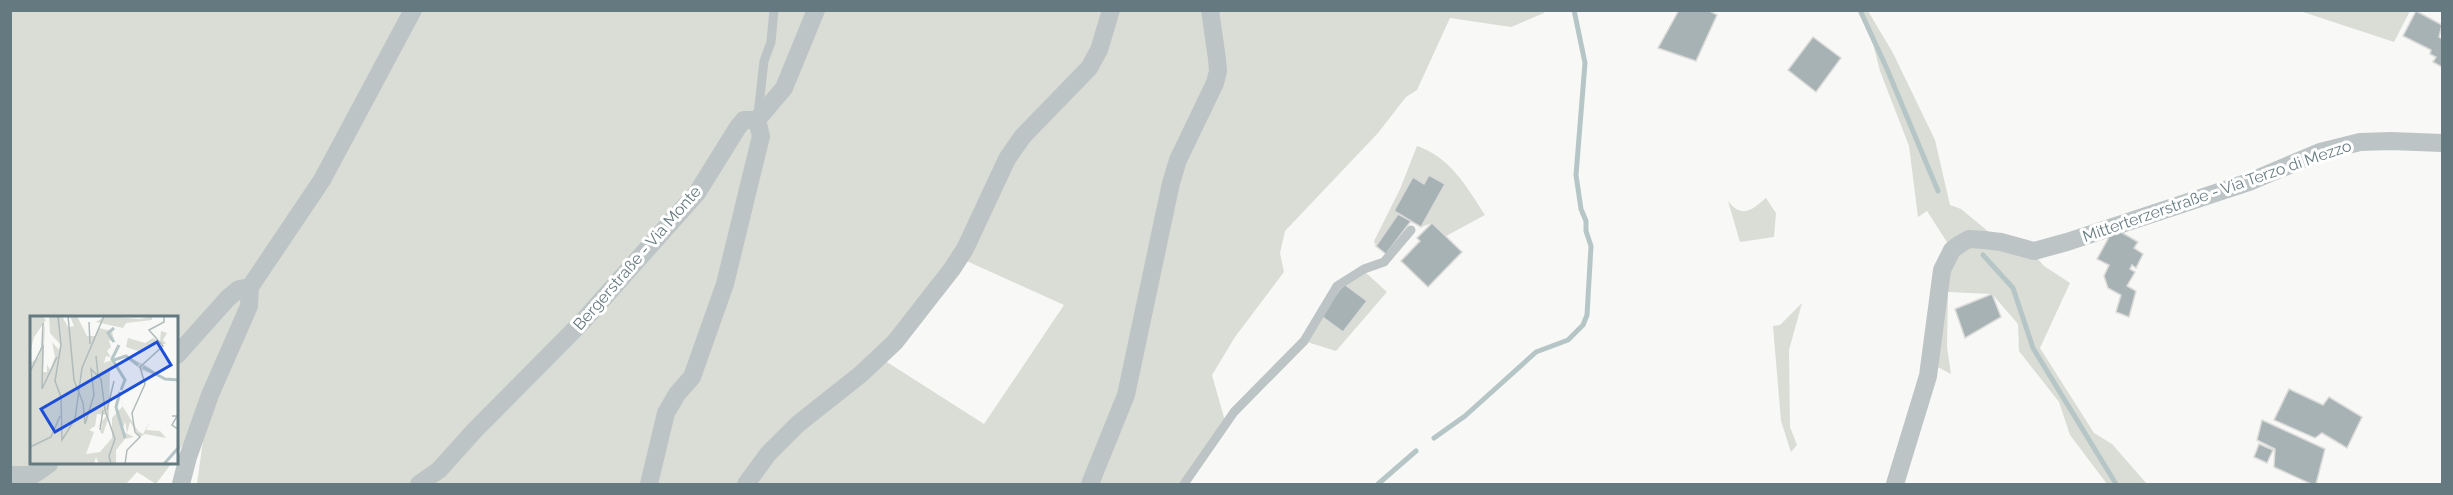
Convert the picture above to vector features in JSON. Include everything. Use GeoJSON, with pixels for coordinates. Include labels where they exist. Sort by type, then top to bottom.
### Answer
{"type":"FeatureCollection","features":[{"type":"Feature","properties":{"kind":"street"},"geometry":{"type":"LineString","coordinates":[[178,354],[228,298],[245,288],[322,180],[413,10]]}},
{"type":"Feature","properties":{"kind":"street","name":"Bergerstraße - Via Monte"},"geometry":{"type":"LineString","coordinates":[[419,484],[439,470],[475,430],[583,321],[697,193],[730,137],[744,120],[757,120],[784,88],[816,10]]}},
{"type":"Feature","properties":{"kind":"street"},"geometry":{"type":"LineString","coordinates":[[746,484],[768,454],[798,424],[861,374],[895,342],[952,269],[965,249],[1012,152],[1023,136],[1089,68],[1099,50],[1111,10]]}},
{"type":"Feature","properties":{"kind":"street"},"geometry":{"type":"LineString","coordinates":[[1090,484],[1126,395],[1171,183],[1178,160],[1215,83],[1218,71],[1210,10]]}},
{"type":"Feature","properties":{"kind":"street"},"geometry":{"type":"LineString","coordinates":[[649,484],[666,413],[677,394],[692,377],[725,284],[761,136],[757,120]]}},
{"type":"Feature","properties":{"kind":"street","name":"Mitterterzerstraße - Via Terzo di Mezzo"},"geometry":{"type":"LineString","coordinates":[[1895,484],[1928,376],[1942,270],[1952,250],[1960,244],[1969,239],[1984,240],[2034,251],[2249,182],[2320,152],[2360,142],[2442,143]]}},
{"type":"Feature","properties":{"kind":"street"},"geometry":{"type":"LineString","coordinates":[[181,484],[200,422],[249,306],[245,288]]}},
{"type":"Feature","properties":{"kind":"street"},"geometry":{"type":"LineString","coordinates":[[10,475],[33,475],[48,465]]}},
{"type":"Feature","properties":{"kind":"lane"},"geometry":{"type":"LineString","coordinates":[[757,120],[764,61],[771,42],[774,10]]}},
{"type":"Feature","properties":{"kind":"lane"},"geometry":{"type":"LineString","coordinates":[[1184,484],[1234,412],[1304,341],[1337,286],[1364,268],[1384,262],[1411,230]]}},
{"type":"Feature","properties":{"kind":"shaded area"},"geometry":{"type":"Polygon","coordinates":[[[1543,10],[1544,13],[1511,27],[1450,18],[1417,90],[1406,97],[1378,133],[1285,231],[1280,253],[1284,272],[1235,337],[1212,375],[1225,421],[1181,484],[197,484],[204,433],[194,427],[178,452],[178,316],[30,316],[30,465],[170,465],[156,484],[137,472],[126,484],[11,484],[10,11],[1543,10]],[[960,258],[879,357],[984,424],[1064,305],[960,258]]]}},
{"type":"Feature","properties":{"kind":"shaded area"},"geometry":{"type":"Polygon","coordinates":[[[2410,10],[2394,42],[2300,11],[2410,10]]]}},
{"type":"Feature","properties":{"kind":"shaded area"},"geometry":{"type":"Polygon","coordinates":[[[1858,11],[1868,11],[1893,53],[1935,140],[1950,205],[1961,209],[2001,242],[2037,258],[2044,266],[2070,283],[2040,348],[2094,433],[2112,444],[2147,484],[2107,484],[2070,435],[2059,402],[2019,351],[2018,324],[1992,294],[1948,292],[1947,347],[1951,374],[1930,363],[1952,250],[1927,211],[1918,217],[1909,146],[1880,71],[1872,40],[1858,11]]]}},
{"type":"Feature","properties":{"kind":"shaded area"},"geometry":{"type":"Polygon","coordinates":[[[1417,146],[1439,157],[1457,174],[1485,215],[1446,236],[1432,223],[1421,227],[1445,184],[1429,175],[1424,184],[1413,178],[1394,211],[1398,214],[1376,246],[1374,241],[1400,189],[1417,146]]]}},
{"type":"Feature","properties":{"kind":"shaded area"},"geometry":{"type":"Polygon","coordinates":[[[1766,198],[1776,213],[1774,237],[1740,242],[1728,201],[1738,210],[1747,211],[1766,198]]]}},
{"type":"Feature","properties":{"kind":"shaded area"},"geometry":{"type":"Polygon","coordinates":[[[1364,271],[1387,292],[1336,351],[1307,342],[1334,294],[1364,271]]]}},
{"type":"Feature","properties":{"kind":"shaded area"},"geometry":{"type":"Polygon","coordinates":[[[1802,303],[1789,350],[1790,427],[1797,445],[1791,452],[1781,421],[1773,326],[1780,325],[1802,303]]]}},
{"type":"Feature","properties":{"kind":"building"},"geometry":{"type":"Polygon","coordinates":[[[1679,10],[1708,10],[1717,15],[1696,61],[1658,48],[1679,10]]]}},
{"type":"Feature","properties":{"kind":"building"},"geometry":{"type":"Polygon","coordinates":[[[2416,11],[2442,25],[2439,37],[2442,39],[2442,67],[2433,62],[2436,57],[2430,54],[2431,50],[2403,36],[2416,11]]]}},
{"type":"Feature","properties":{"kind":"building"},"geometry":{"type":"Polygon","coordinates":[[[1813,37],[1841,58],[1816,92],[1788,70],[1813,37]]]}},
{"type":"Feature","properties":{"kind":"building"},"geometry":{"type":"Polygon","coordinates":[[[1429,175],[1445,184],[1421,227],[1394,211],[1413,177],[1424,184],[1429,175]]]}},
{"type":"Feature","properties":{"kind":"building"},"geometry":{"type":"Polygon","coordinates":[[[1398,214],[1411,221],[1386,254],[1376,246],[1398,214]]]}},
{"type":"Feature","properties":{"kind":"building"},"geometry":{"type":"Polygon","coordinates":[[[1432,223],[1462,252],[1428,287],[1401,261],[1420,241],[1417,238],[1432,223]]]}},
{"type":"Feature","properties":{"kind":"building"},"geometry":{"type":"Polygon","coordinates":[[[2114,228],[2138,242],[2134,248],[2143,254],[2136,268],[2132,265],[2130,269],[2135,272],[2127,286],[2136,291],[2129,317],[2116,312],[2121,295],[2108,288],[2104,276],[2109,265],[2097,259],[2114,228]]]}},
{"type":"Feature","properties":{"kind":"building"},"geometry":{"type":"Polygon","coordinates":[[[1344,284],[1367,301],[1343,332],[1320,315],[1344,284]]]}},
{"type":"Feature","properties":{"kind":"building"},"geometry":{"type":"Polygon","coordinates":[[[1992,294],[2001,317],[1965,338],[1955,309],[1992,294]]]}},
{"type":"Feature","properties":{"kind":"building"},"geometry":{"type":"Polygon","coordinates":[[[2289,389],[2323,405],[2329,397],[2362,417],[2347,448],[2322,433],[2315,438],[2274,420],[2289,389]]]}},
{"type":"Feature","properties":{"kind":"building"},"geometry":{"type":"Polygon","coordinates":[[[2262,420],[2325,449],[2316,484],[2311,484],[2274,467],[2275,449],[2257,440],[2262,420]]]}},
{"type":"Feature","properties":{"kind":"building"},"geometry":{"type":"Polygon","coordinates":[[[2259,444],[2273,450],[2267,463],[2254,457],[2259,444]]]}},
{"type":"Feature","properties":{"kind":"waterway"},"geometry":{"type":"LineString","coordinates":[[1434,438],[1465,416],[1536,352],[1568,340],[1583,325],[1587,315],[1591,246],[1581,209],[1576,175],[1585,63],[1574,10]]}},
{"type":"Feature","properties":{"kind":"waterway"},"geometry":{"type":"LineString","coordinates":[[1860,10],[1938,191]]}},
{"type":"Feature","properties":{"kind":"waterway"},"geometry":{"type":"LineString","coordinates":[[1983,255],[2013,288],[2033,348],[2116,484]]}},
{"type":"Feature","properties":{"kind":"waterway"},"geometry":{"type":"LineString","coordinates":[[1378,484],[1416,451]]}}]}
